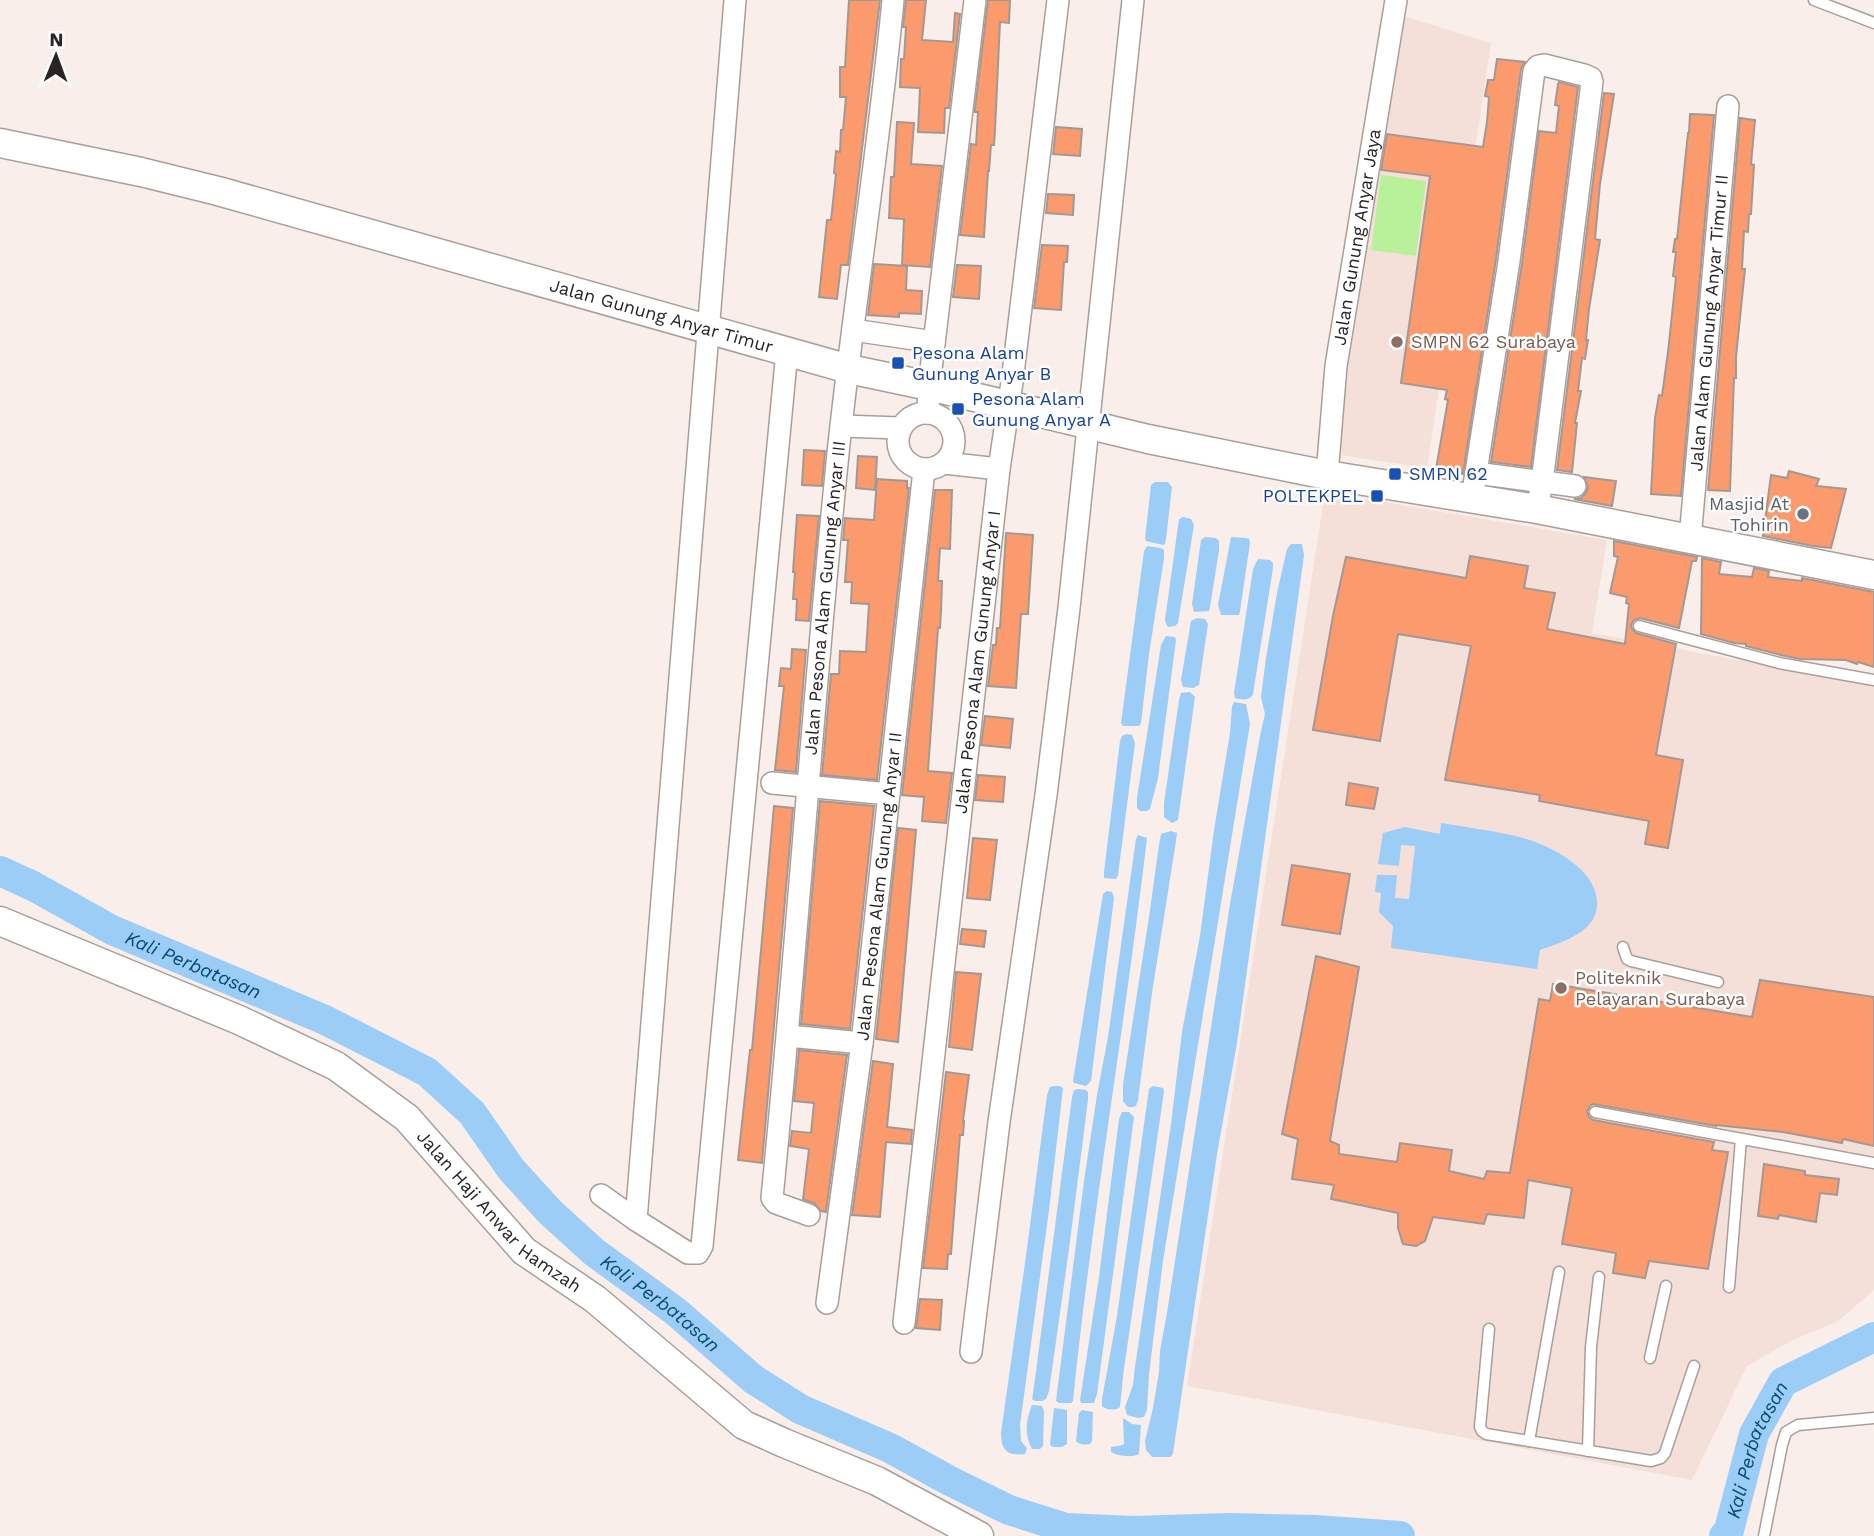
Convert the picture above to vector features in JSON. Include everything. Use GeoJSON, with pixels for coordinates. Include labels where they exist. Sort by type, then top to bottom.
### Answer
{"type":"FeatureCollection","features":[{"type":"Feature","properties":{"kind":"street"},"geometry":{"type":"LineString","coordinates":[[636,1220],[734,0]]}},
{"type":"Feature","properties":{"kind":"street","name":"Jalan Pesona Alam Gunung Anyar III"},"geometry":{"type":"LineString","coordinates":[[809,1216],[776,1203],[772,1198],[842,426],[893,0]]}},
{"type":"Feature","properties":{"kind":"street"},"geometry":{"type":"LineString","coordinates":[[929,400],[939,416],[948,423],[954,444],[951,455],[944,463],[934,469],[924,470],[913,467],[904,460],[898,450],[897,439],[900,428],[907,419],[917,414],[929,400],[975,0]]}},
{"type":"Feature","properties":{"kind":"street","name":"Jalan Pesona Alam Gunung Anyar I"},"geometry":{"type":"LineString","coordinates":[[904,1323],[999,469],[1058,0]]}},
{"type":"Feature","properties":{"kind":"street"},"geometry":{"type":"LineString","coordinates":[[971,1352],[1001,1108],[1047,781],[1090,424],[1133,0]]}},
{"type":"Feature","properties":{"kind":"street","name":"Jalan Gunung Anyar Jaya"},"geometry":{"type":"LineString","coordinates":[[1327,475],[1336,366],[1395,0]]}},
{"type":"Feature","properties":{"kind":"street"},"geometry":{"type":"LineString","coordinates":[[1474,486],[1509,261],[1534,71],[1538,66],[1544,65],[1584,75],[1591,78],[1592,82],[1540,496],[1575,486]]}},
{"type":"Feature","properties":{"kind":"street","name":"Jalan Alam Gunung Anyar Timur II"},"geometry":{"type":"LineString","coordinates":[[1690,539],[1728,106]]}},
{"type":"Feature","properties":{"kind":"street","name":"Jalan Gunung Anyar Timur"},"geometry":{"type":"LineString","coordinates":[[0,143],[218,191],[849,369],[929,400],[1009,405],[1148,439],[1327,475],[1474,486],[1540,496],[1690,539],[1874,575]]}},
{"type":"Feature","properties":{"kind":"street"},"geometry":{"type":"LineString","coordinates":[[853,330],[934,342]]}},
{"type":"Feature","properties":{"kind":"street"},"geometry":{"type":"LineString","coordinates":[[601,1195],[688,1253],[698,1253],[702,1246],[787,351]]}},
{"type":"Feature","properties":{"kind":"street"},"geometry":{"type":"LineString","coordinates":[[842,426],[900,428]]}},
{"type":"Feature","properties":{"kind":"street"},"geometry":{"type":"LineString","coordinates":[[944,463],[999,469]]}},
{"type":"Feature","properties":{"kind":"street","name":"Jalan Pesona Alam Gunung Anyar II"},"geometry":{"type":"LineString","coordinates":[[827,1303],[862,1042],[924,470]]}},
{"type":"Feature","properties":{"kind":"street"},"geometry":{"type":"LineString","coordinates":[[772,783],[889,794]]}},
{"type":"Feature","properties":{"kind":"street","name":"Jalan Haji Anwar Hamzah"},"geometry":{"type":"LineString","coordinates":[[0,921],[239,1020],[336,1066],[407,1118],[524,1251],[595,1298],[744,1425],[877,1481],[979,1536]]}},
{"type":"Feature","properties":{"kind":"street"},"geometry":{"type":"LineString","coordinates":[[788,1036],[862,1042]]}},
{"type":"Feature","properties":{"kind":"lane"},"geometry":{"type":"LineString","coordinates":[[1814,0],[1874,23]]}},
{"type":"Feature","properties":{"kind":"lane"},"geometry":{"type":"LineString","coordinates":[[1639,626],[1779,663],[1874,680]]}},
{"type":"Feature","properties":{"kind":"lane"},"geometry":{"type":"LineString","coordinates":[[1623,947],[1627,959],[1631,961],[1718,982]]}},
{"type":"Feature","properties":{"kind":"lane"},"geometry":{"type":"LineString","coordinates":[[1595,1112],[1874,1163]]}},
{"type":"Feature","properties":{"kind":"lane"},"geometry":{"type":"LineString","coordinates":[[1729,1287],[1741,1139]]}},
{"type":"Feature","properties":{"kind":"lane"},"geometry":{"type":"LineString","coordinates":[[1530,1441],[1559,1272]]}},
{"type":"Feature","properties":{"kind":"lane"},"geometry":{"type":"LineString","coordinates":[[1588,1451],[1591,1347],[1599,1277]]}},
{"type":"Feature","properties":{"kind":"lane"},"geometry":{"type":"LineString","coordinates":[[1650,1358],[1666,1286]]}},
{"type":"Feature","properties":{"kind":"lane"},"geometry":{"type":"LineString","coordinates":[[1489,1329],[1480,1427],[1486,1434],[1651,1461],[1661,1458],[1694,1367]]}},
{"type":"Feature","properties":{"kind":"lane"},"geometry":{"type":"LineString","coordinates":[[1764,1536],[1786,1432],[1798,1425],[1874,1418]]}},
{"type":"Feature","properties":{"kind":"shaded area","name":"SMPN 62 Surabaya"},"geometry":{"type":"Polygon","coordinates":[[[1400,15],[1491,43],[1427,468],[1333,454],[1363,230],[1400,15]]]}},
{"type":"Feature","properties":{"kind":"shaded area","name":"Politeknik Pelayaran Surabaya"},"geometry":{"type":"Polygon","coordinates":[[[1325,492],[1607,540],[1592,633],[1874,685],[1874,1290],[1838,1321],[1791,1341],[1747,1366],[1692,1480],[1187,1386],[1325,492]]]}},
{"type":"Feature","properties":{"kind":"green space"},"geometry":{"type":"Polygon","coordinates":[[[1381,175],[1426,181],[1416,256],[1371,250],[1381,175]]]}},
{"type":"Feature","properties":{"kind":"water"},"geometry":{"type":"Polygon","coordinates":[[[1155,482],[1168,482],[1172,487],[1163,545],[1145,539],[1151,485],[1155,482]]]}},
{"type":"Feature","properties":{"kind":"water"},"geometry":{"type":"Polygon","coordinates":[[[1179,519],[1191,519],[1194,525],[1178,623],[1168,627],[1165,620],[1179,519]]]}},
{"type":"Feature","properties":{"kind":"water"},"geometry":{"type":"Polygon","coordinates":[[[1205,537],[1216,538],[1219,541],[1219,550],[1209,611],[1194,612],[1192,604],[1201,540],[1205,537]]]}},
{"type":"Feature","properties":{"kind":"water"},"geometry":{"type":"Polygon","coordinates":[[[1231,537],[1246,538],[1250,543],[1239,615],[1221,615],[1218,605],[1231,537]]]}},
{"type":"Feature","properties":{"kind":"water"},"geometry":{"type":"Polygon","coordinates":[[[1291,544],[1302,544],[1304,555],[1237,1043],[1217,1154],[1173,1453],[1171,1457],[1152,1457],[1146,1450],[1145,1441],[1159,1372],[1160,1351],[1230,904],[1265,714],[1261,697],[1266,658],[1277,593],[1287,549],[1291,544]]]}},
{"type":"Feature","properties":{"kind":"water"},"geometry":{"type":"Polygon","coordinates":[[[1147,546],[1164,550],[1164,558],[1141,723],[1139,726],[1123,726],[1121,723],[1144,551],[1147,546]]]}},
{"type":"Feature","properties":{"kind":"water"},"geometry":{"type":"Polygon","coordinates":[[[1258,559],[1270,560],[1273,568],[1253,694],[1248,699],[1240,699],[1235,698],[1234,693],[1253,569],[1258,559]]]}},
{"type":"Feature","properties":{"kind":"water"},"geometry":{"type":"Polygon","coordinates":[[[1197,618],[1205,619],[1208,624],[1199,685],[1193,688],[1183,687],[1181,680],[1191,621],[1197,618]]]}},
{"type":"Feature","properties":{"kind":"water"},"geometry":{"type":"Polygon","coordinates":[[[1166,636],[1175,637],[1176,640],[1158,778],[1150,809],[1140,811],[1137,808],[1137,798],[1161,645],[1166,636]]]}},
{"type":"Feature","properties":{"kind":"water"},"geometry":{"type":"Polygon","coordinates":[[[1190,692],[1195,697],[1178,820],[1172,823],[1164,817],[1164,803],[1179,700],[1181,693],[1190,692]]]}},
{"type":"Feature","properties":{"kind":"water"},"geometry":{"type":"Polygon","coordinates":[[[1234,702],[1246,704],[1250,724],[1163,1261],[1147,1410],[1144,1417],[1138,1418],[1127,1415],[1125,1407],[1133,1385],[1182,1032],[1200,936],[1234,702]]]}},
{"type":"Feature","properties":{"kind":"water"},"geometry":{"type":"Polygon","coordinates":[[[1126,734],[1132,735],[1135,743],[1118,875],[1116,879],[1104,878],[1120,741],[1126,734]]]}},
{"type":"Feature","properties":{"kind":"water"},"geometry":{"type":"Polygon","coordinates":[[[1441,823],[1523,838],[1564,857],[1587,876],[1594,887],[1597,900],[1593,920],[1578,934],[1540,950],[1537,969],[1391,948],[1393,926],[1379,912],[1381,893],[1375,892],[1377,875],[1397,875],[1395,898],[1409,899],[1415,846],[1401,845],[1399,866],[1378,864],[1383,833],[1405,827],[1440,834],[1441,823]]]}},
{"type":"Feature","properties":{"kind":"water"},"geometry":{"type":"Polygon","coordinates":[[[1171,831],[1177,833],[1138,1100],[1136,1106],[1128,1107],[1123,1101],[1123,1084],[1159,845],[1161,834],[1171,831]]]}},
{"type":"Feature","properties":{"kind":"water"},"geometry":{"type":"Polygon","coordinates":[[[1138,835],[1147,838],[1089,1260],[1073,1401],[1059,1403],[1056,1401],[1084,1181],[1138,835]]]}},
{"type":"Feature","properties":{"kind":"water"},"geometry":{"type":"Polygon","coordinates":[[[1112,892],[1114,898],[1091,1081],[1086,1086],[1073,1081],[1103,894],[1112,892]]]}},
{"type":"Feature","properties":{"kind":"water"},"geometry":{"type":"Polygon","coordinates":[[[1153,1086],[1163,1088],[1164,1091],[1120,1407],[1111,1410],[1102,1406],[1102,1399],[1117,1316],[1149,1089],[1153,1086]]]}},
{"type":"Feature","properties":{"kind":"water"},"geometry":{"type":"Polygon","coordinates":[[[1050,1087],[1063,1088],[1020,1425],[1021,1441],[1027,1448],[1025,1454],[1014,1454],[1004,1448],[1001,1433],[1047,1095],[1050,1087]]]}},
{"type":"Feature","properties":{"kind":"water"},"geometry":{"type":"Polygon","coordinates":[[[1074,1090],[1088,1092],[1088,1100],[1069,1249],[1049,1391],[1046,1399],[1035,1401],[1032,1399],[1072,1097],[1074,1090]]]}},
{"type":"Feature","properties":{"kind":"water"},"geometry":{"type":"Polygon","coordinates":[[[1122,1112],[1129,1112],[1134,1117],[1097,1394],[1094,1403],[1081,1403],[1119,1119],[1122,1112]]]}},
{"type":"Feature","properties":{"kind":"water"},"geometry":{"type":"Polygon","coordinates":[[[1032,1405],[1042,1406],[1044,1411],[1043,1446],[1040,1449],[1032,1449],[1028,1438],[1027,1422],[1032,1405]]]}},
{"type":"Feature","properties":{"kind":"water"},"geometry":{"type":"Polygon","coordinates":[[[1054,1408],[1067,1410],[1067,1444],[1062,1447],[1050,1445],[1054,1408]]]}},
{"type":"Feature","properties":{"kind":"water"},"geometry":{"type":"Polygon","coordinates":[[[1082,1410],[1093,1412],[1090,1444],[1076,1441],[1079,1413],[1082,1410]]]}},
{"type":"Feature","properties":{"kind":"water"},"geometry":{"type":"Polygon","coordinates":[[[1123,1418],[1132,1424],[1141,1425],[1139,1454],[1125,1456],[1111,1452],[1111,1447],[1124,1443],[1123,1418]]]}},
{"type":"Feature","properties":{"kind":"building"},"geometry":{"type":"Polygon","coordinates":[[[849,0],[880,0],[848,265],[841,265],[837,299],[819,297],[827,220],[831,220],[836,151],[840,152],[843,130],[846,97],[840,97],[840,67],[845,67],[849,0]]]}},
{"type":"Feature","properties":{"kind":"building"},"geometry":{"type":"Polygon","coordinates":[[[906,0],[926,0],[922,40],[953,42],[955,13],[960,14],[949,108],[945,108],[944,133],[918,132],[920,88],[900,87],[906,0]]]}},
{"type":"Feature","properties":{"kind":"building"},"geometry":{"type":"Polygon","coordinates":[[[988,0],[1010,0],[1009,23],[1000,22],[994,145],[991,145],[988,171],[984,237],[960,235],[971,144],[976,145],[978,112],[975,112],[975,109],[988,0]]]}},
{"type":"Feature","properties":{"kind":"building"},"geometry":{"type":"Polygon","coordinates":[[[1497,59],[1525,62],[1521,69],[1496,259],[1463,474],[1436,469],[1448,400],[1445,399],[1447,390],[1401,383],[1430,176],[1381,170],[1387,134],[1483,147],[1489,97],[1485,96],[1488,80],[1494,80],[1497,59]]]}},
{"type":"Feature","properties":{"kind":"building"},"geometry":{"type":"Polygon","coordinates":[[[1559,82],[1578,87],[1531,467],[1491,462],[1522,263],[1539,131],[1556,133],[1559,106],[1555,105],[1559,82]]]}},
{"type":"Feature","properties":{"kind":"building"},"geometry":{"type":"Polygon","coordinates":[[[1604,93],[1614,94],[1600,184],[1595,239],[1600,240],[1589,309],[1588,340],[1585,359],[1582,358],[1578,391],[1581,391],[1575,423],[1572,472],[1557,470],[1604,93]]]}},
{"type":"Feature","properties":{"kind":"building"},"geometry":{"type":"Polygon","coordinates":[[[1690,114],[1714,115],[1681,496],[1651,494],[1655,418],[1659,395],[1662,396],[1668,352],[1676,277],[1673,276],[1676,252],[1673,252],[1677,239],[1690,114]]]}},
{"type":"Feature","properties":{"kind":"building"},"geometry":{"type":"Polygon","coordinates":[[[1740,118],[1755,120],[1751,164],[1754,165],[1751,214],[1748,232],[1744,231],[1742,269],[1745,269],[1734,378],[1730,491],[1708,490],[1740,118]]]}},
{"type":"Feature","properties":{"kind":"building"},"geometry":{"type":"Polygon","coordinates":[[[897,122],[914,123],[911,164],[942,166],[930,267],[902,265],[904,219],[889,218],[897,122]]]}},
{"type":"Feature","properties":{"kind":"building"},"geometry":{"type":"Polygon","coordinates":[[[1056,127],[1082,129],[1080,156],[1053,154],[1056,127]]]}},
{"type":"Feature","properties":{"kind":"building"},"geometry":{"type":"Polygon","coordinates":[[[1048,194],[1074,195],[1073,215],[1046,213],[1048,194]]]}},
{"type":"Feature","properties":{"kind":"building"},"geometry":{"type":"Polygon","coordinates":[[[1042,245],[1068,246],[1067,262],[1064,262],[1061,310],[1034,308],[1042,245]]]}},
{"type":"Feature","properties":{"kind":"building"},"geometry":{"type":"Polygon","coordinates":[[[874,264],[907,266],[906,290],[922,291],[921,314],[899,313],[899,317],[868,315],[874,264]]]}},
{"type":"Feature","properties":{"kind":"building"},"geometry":{"type":"Polygon","coordinates":[[[957,265],[981,266],[979,299],[953,297],[957,265]]]}},
{"type":"Feature","properties":{"kind":"building"},"geometry":{"type":"Polygon","coordinates":[[[804,450],[825,451],[822,486],[802,485],[804,450]]]}},
{"type":"Feature","properties":{"kind":"building"},"geometry":{"type":"Polygon","coordinates":[[[858,456],[877,457],[875,490],[856,488],[858,456]]]}},
{"type":"Feature","properties":{"kind":"building","name":"Masjid At Tohirin"},"geometry":{"type":"Polygon","coordinates":[[[1789,471],[1819,479],[1816,486],[1846,489],[1831,548],[1763,536],[1771,475],[1787,478],[1789,471]]]}},
{"type":"Feature","properties":{"kind":"building"},"geometry":{"type":"Polygon","coordinates":[[[1584,477],[1616,481],[1612,506],[1574,499],[1581,498],[1586,493],[1588,487],[1584,477]]]}},
{"type":"Feature","properties":{"kind":"building"},"geometry":{"type":"Polygon","coordinates":[[[877,479],[907,481],[909,488],[877,780],[822,775],[831,674],[839,674],[840,651],[866,652],[869,604],[851,603],[852,582],[845,582],[848,540],[843,540],[845,518],[874,520],[877,479]]]}},
{"type":"Feature","properties":{"kind":"building"},"geometry":{"type":"Polygon","coordinates":[[[935,490],[952,490],[950,549],[940,548],[938,581],[942,581],[941,612],[928,771],[952,773],[946,823],[922,821],[924,797],[902,795],[935,490]]]}},
{"type":"Feature","properties":{"kind":"building"},"geometry":{"type":"Polygon","coordinates":[[[797,515],[819,516],[809,621],[796,620],[797,599],[793,599],[797,515]]]}},
{"type":"Feature","properties":{"kind":"building"},"geometry":{"type":"Polygon","coordinates":[[[1006,533],[1033,535],[1028,614],[1021,614],[1016,688],[988,686],[993,645],[996,645],[997,628],[1000,628],[1006,533]]]}},
{"type":"Feature","properties":{"kind":"building"},"geometry":{"type":"Polygon","coordinates":[[[1614,541],[1697,557],[1696,561],[1692,561],[1679,628],[1640,618],[1634,620],[1631,625],[1636,633],[1676,644],[1656,755],[1683,760],[1668,848],[1645,844],[1649,821],[1539,801],[1540,795],[1445,780],[1471,646],[1398,634],[1380,741],[1313,730],[1346,557],[1466,578],[1470,556],[1528,566],[1524,588],[1555,593],[1547,629],[1625,644],[1629,604],[1626,603],[1627,597],[1610,593],[1618,557],[1614,556],[1614,541]]]}},
{"type":"Feature","properties":{"kind":"building"},"geometry":{"type":"Polygon","coordinates":[[[1702,558],[1721,562],[1719,574],[1752,577],[1754,568],[1769,571],[1768,577],[1802,581],[1802,578],[1874,592],[1874,667],[1846,660],[1800,659],[1701,634],[1702,558]]]}},
{"type":"Feature","properties":{"kind":"building"},"geometry":{"type":"Polygon","coordinates":[[[792,649],[806,650],[796,772],[775,770],[784,686],[779,686],[781,668],[791,669],[792,649]]]}},
{"type":"Feature","properties":{"kind":"building"},"geometry":{"type":"Polygon","coordinates":[[[985,716],[1013,719],[1010,748],[981,745],[985,716]]]}},
{"type":"Feature","properties":{"kind":"building"},"geometry":{"type":"Polygon","coordinates":[[[978,775],[1005,777],[1003,802],[975,800],[978,775]]]}},
{"type":"Feature","properties":{"kind":"building"},"geometry":{"type":"Polygon","coordinates":[[[1349,783],[1378,788],[1374,809],[1346,805],[1349,783]]]}},
{"type":"Feature","properties":{"kind":"building"},"geometry":{"type":"Polygon","coordinates":[[[820,801],[874,806],[850,1029],[801,1024],[820,801]]]}},
{"type":"Feature","properties":{"kind":"building"},"geometry":{"type":"Polygon","coordinates":[[[774,806],[793,808],[762,1163],[738,1160],[752,1050],[774,806]]]}},
{"type":"Feature","properties":{"kind":"building"},"geometry":{"type":"Polygon","coordinates":[[[898,828],[916,830],[898,1042],[876,1039],[898,828]]]}},
{"type":"Feature","properties":{"kind":"building"},"geometry":{"type":"Polygon","coordinates":[[[973,838],[997,840],[990,900],[967,898],[973,838]]]}},
{"type":"Feature","properties":{"kind":"building"},"geometry":{"type":"Polygon","coordinates":[[[1292,865],[1350,874],[1340,934],[1282,925],[1292,865]]]}},
{"type":"Feature","properties":{"kind":"building"},"geometry":{"type":"Polygon","coordinates":[[[962,929],[986,931],[984,947],[960,944],[962,929]]]}},
{"type":"Feature","properties":{"kind":"building"},"geometry":{"type":"Polygon","coordinates":[[[1316,956],[1359,967],[1330,1141],[1339,1145],[1339,1154],[1397,1162],[1400,1143],[1452,1150],[1449,1171],[1484,1179],[1487,1171],[1510,1173],[1539,999],[1550,1001],[1553,984],[1752,1017],[1760,980],[1874,997],[1874,1146],[1843,1139],[1842,1143],[1783,1132],[1716,1126],[1593,1104],[1587,1111],[1593,1120],[1714,1142],[1712,1150],[1728,1152],[1708,1269],[1649,1261],[1645,1278],[1613,1273],[1616,1253],[1562,1244],[1572,1188],[1528,1180],[1524,1218],[1487,1214],[1484,1224],[1433,1217],[1425,1241],[1416,1246],[1403,1244],[1398,1228],[1398,1213],[1331,1199],[1334,1185],[1292,1179],[1298,1139],[1282,1134],[1316,956]]]}},
{"type":"Feature","properties":{"kind":"building"},"geometry":{"type":"Polygon","coordinates":[[[956,972],[981,974],[972,1050],[949,1047],[956,972]]]}},
{"type":"Feature","properties":{"kind":"building"},"geometry":{"type":"Polygon","coordinates":[[[799,1050],[847,1055],[826,1212],[803,1199],[809,1149],[790,1146],[792,1131],[811,1133],[814,1103],[794,1101],[799,1050]]]}},
{"type":"Feature","properties":{"kind":"building"},"geometry":{"type":"Polygon","coordinates":[[[873,1061],[893,1064],[887,1127],[912,1130],[911,1144],[886,1142],[880,1217],[852,1215],[873,1061]]]}},
{"type":"Feature","properties":{"kind":"building"},"geometry":{"type":"Polygon","coordinates":[[[946,1072],[969,1075],[963,1135],[960,1135],[951,1254],[948,1254],[947,1269],[923,1268],[946,1072]]]}},
{"type":"Feature","properties":{"kind":"building"},"geometry":{"type":"Polygon","coordinates":[[[1764,1164],[1805,1171],[1805,1175],[1839,1179],[1837,1195],[1820,1193],[1816,1222],[1779,1215],[1778,1219],[1758,1216],[1764,1164]]]}},
{"type":"Feature","properties":{"kind":"building"},"geometry":{"type":"Polygon","coordinates":[[[920,1299],[942,1300],[940,1330],[916,1328],[920,1299]]]}},
{"type":"Feature","properties":{"kind":"waterway","name":"Kali Perbatasan"},"geometry":{"type":"LineString","coordinates":[[0,871],[33,886],[112,930],[325,1020],[427,1072],[472,1113],[511,1169],[550,1212],[594,1252],[675,1311],[753,1379],[800,1409],[890,1448],[1009,1510],[1066,1528],[1133,1531],[1229,1528],[1315,1530],[1400,1536]]}},
{"type":"Feature","properties":{"kind":"waterway","name":"Kali Perbatasan"},"geometry":{"type":"LineString","coordinates":[[1724,1536],[1729,1530],[1754,1434],[1783,1382],[1874,1337]]}},
{"type":"Feature","properties":{"kind":"place","name":"SMPN 62 Surabaya"},"geometry":{"type":"Point","coordinates":[1397,342]}},
{"type":"Feature","properties":{"kind":"place","name":"Pesona Alam Gunung Anyar B"},"geometry":{"type":"Point","coordinates":[898,363]}},
{"type":"Feature","properties":{"kind":"place","name":"Pesona Alam Gunung Anyar A"},"geometry":{"type":"Point","coordinates":[958,409]}},
{"type":"Feature","properties":{"kind":"place","name":"SMPN 62"},"geometry":{"type":"Point","coordinates":[1395,474]}},
{"type":"Feature","properties":{"kind":"place","name":"POLTEKPEL"},"geometry":{"type":"Point","coordinates":[1377,496]}},
{"type":"Feature","properties":{"kind":"place","name":"Masjid At Tohirin"},"geometry":{"type":"Point","coordinates":[1803,514]}},
{"type":"Feature","properties":{"kind":"place","name":"Politeknik Pelayaran Surabaya"},"geometry":{"type":"Point","coordinates":[1561,988]}}]}
